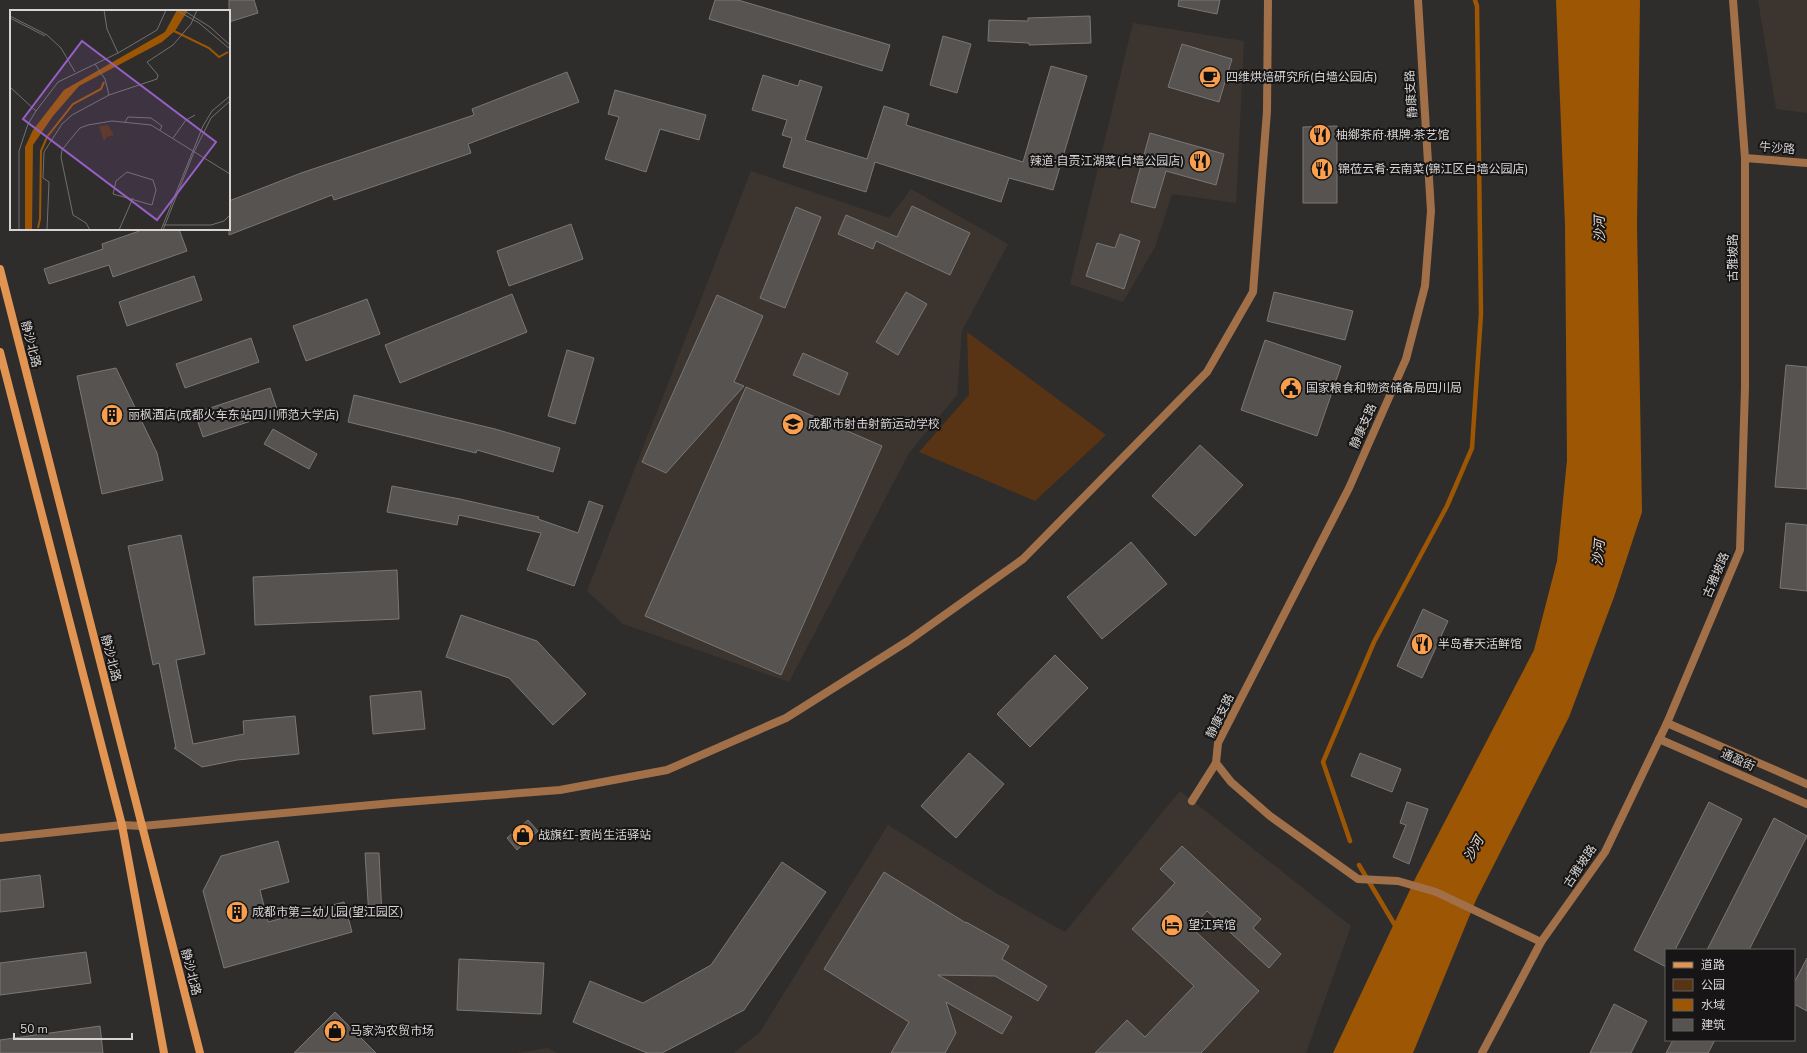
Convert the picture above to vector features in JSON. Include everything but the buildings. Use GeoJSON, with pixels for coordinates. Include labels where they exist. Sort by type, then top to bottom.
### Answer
{"type":"FeatureCollection","features":[{"type":"Feature","properties":{"kind":"street"},"geometry":{"type":"LineString","coordinates":[[0,838],[122,825],[142,826],[393,803],[560,790],[667,770],[786,718],[908,641],[1023,559],[1207,372],[1253,292],[1267,111],[1268,0]]}},
{"type":"Feature","properties":{"kind":"street","name":"静康支路"},"geometry":{"type":"LineString","coordinates":[[1192,801],[1216,763],[1218,743],[1349,488],[1406,359],[1425,286],[1431,211],[1418,0]]}},
{"type":"Feature","properties":{"kind":"street","name":"古雅坡路"},"geometry":{"type":"LineString","coordinates":[[1482,1053],[1542,942],[1605,852],[1667,723],[1740,550],[1745,388],[1745,158],[1733,0]]}},
{"type":"Feature","properties":{"kind":"street","name":"牛沙路"},"geometry":{"type":"LineString","coordinates":[[1745,158],[1807,163]]}},
{"type":"Feature","properties":{"kind":"street","name":"静沙北路"},"geometry":{"type":"LineString","coordinates":[[0,269],[200,1053]]}},
{"type":"Feature","properties":{"kind":"street"},"geometry":{"type":"LineString","coordinates":[[0,352],[122,825],[164,1053]]}},
{"type":"Feature","properties":{"kind":"street","name":"通盈街"},"geometry":{"type":"LineString","coordinates":[[1667,723],[1807,784]]}},
{"type":"Feature","properties":{"kind":"street","name":"通盈街"},"geometry":{"type":"LineString","coordinates":[[1659,739],[1807,804]]}},
{"type":"Feature","properties":{"kind":"street"},"geometry":{"type":"LineString","coordinates":[[1216,763],[1232,782],[1270,816],[1358,879],[1398,881],[1436,892],[1542,942]]}},
{"type":"Feature","properties":{"kind":"shaded area"},"geometry":{"type":"Polygon","coordinates":[[[1758,0],[1807,0],[1807,113],[1776,109],[1758,0]]]}},
{"type":"Feature","properties":{"kind":"shaded area"},"geometry":{"type":"Polygon","coordinates":[[[1133,23],[1244,41],[1236,203],[1172,194],[1155,247],[1123,302],[1070,284],[1133,23]]]}},
{"type":"Feature","properties":{"kind":"shaded area","name":"成都市射击射箭运动学校"},"geometry":{"type":"Polygon","coordinates":[[[751,171],[889,218],[911,189],[1008,244],[962,331],[957,395],[909,453],[789,682],[623,624],[587,591],[751,171]]]}},
{"type":"Feature","properties":{"kind":"shaded area","name":"望江宾馆"},"geometry":{"type":"Polygon","coordinates":[[[1180,791],[1351,926],[1306,1053],[734,1053],[760,1032],[888,825],[998,894],[1065,932],[1180,791]]]}},
{"type":"Feature","properties":{"kind":"shaded area"},"geometry":{"type":"Polygon","coordinates":[[[548,1048],[557,1053],[517,1053],[548,1048]]]}},
{"type":"Feature","properties":{"kind":"green space"},"geometry":{"type":"Polygon","coordinates":[[[967,332],[1106,435],[1035,501],[919,452],[969,395],[967,332]]]}},
{"type":"Feature","properties":{"kind":"water","name":"沙河"},"geometry":{"type":"Polygon","coordinates":[[[1556,0],[1640,0],[1637,225],[1642,512],[1614,597],[1569,717],[1476,900],[1413,1053],[1333,1053],[1416,877],[1534,650],[1557,561],[1567,460],[1565,225],[1556,0]]]}},
{"type":"Feature","properties":{"kind":"waterway"},"geometry":{"type":"LineString","coordinates":[[1350,841],[1323,762],[1374,642],[1447,506],[1472,448],[1481,314],[1477,6],[1475,0]]}},
{"type":"Feature","properties":{"kind":"waterway"},"geometry":{"type":"LineString","coordinates":[[1359,865],[1396,927]]}},
{"type":"Feature","properties":{"kind":"place","name":"四维烘焙研究所(白墙公园店)"},"geometry":{"type":"Point","coordinates":[1210,77]}},
{"type":"Feature","properties":{"kind":"place","name":"柚鄉茶府·棋牌·茶艺馆"},"geometry":{"type":"Point","coordinates":[1320,135]}},
{"type":"Feature","properties":{"kind":"place","name":"辣道·自贡江湖菜(白墙公园店)"},"geometry":{"type":"Point","coordinates":[1200,161]}},
{"type":"Feature","properties":{"kind":"place","name":"锦莅云肴·云南菜(锦江区白墙公园店)"},"geometry":{"type":"Point","coordinates":[1322,169]}},
{"type":"Feature","properties":{"kind":"place","name":"国家粮食和物资储备局四川局"},"geometry":{"type":"Point","coordinates":[1291,388]}},
{"type":"Feature","properties":{"kind":"place","name":"丽枫酒店(成都火车东站四川师范大学店)"},"geometry":{"type":"Point","coordinates":[112,415]}},
{"type":"Feature","properties":{"kind":"place","name":"成都市射击射箭运动学校"},"geometry":{"type":"Point","coordinates":[793,424]}},
{"type":"Feature","properties":{"kind":"place","name":"半岛春天活鲜馆"},"geometry":{"type":"Point","coordinates":[1422,644]}},
{"type":"Feature","properties":{"kind":"place","name":"战旗红-賨尚生活驿站"},"geometry":{"type":"Point","coordinates":[523,835]}},
{"type":"Feature","properties":{"kind":"place","name":"成都市第二幼儿园(望江园区)"},"geometry":{"type":"Point","coordinates":[237,912]}},
{"type":"Feature","properties":{"kind":"place","name":"望江宾馆"},"geometry":{"type":"Point","coordinates":[1172,925]}},
{"type":"Feature","properties":{"kind":"place","name":"马家沟农贸市场"},"geometry":{"type":"Point","coordinates":[335,1031]}}]}
